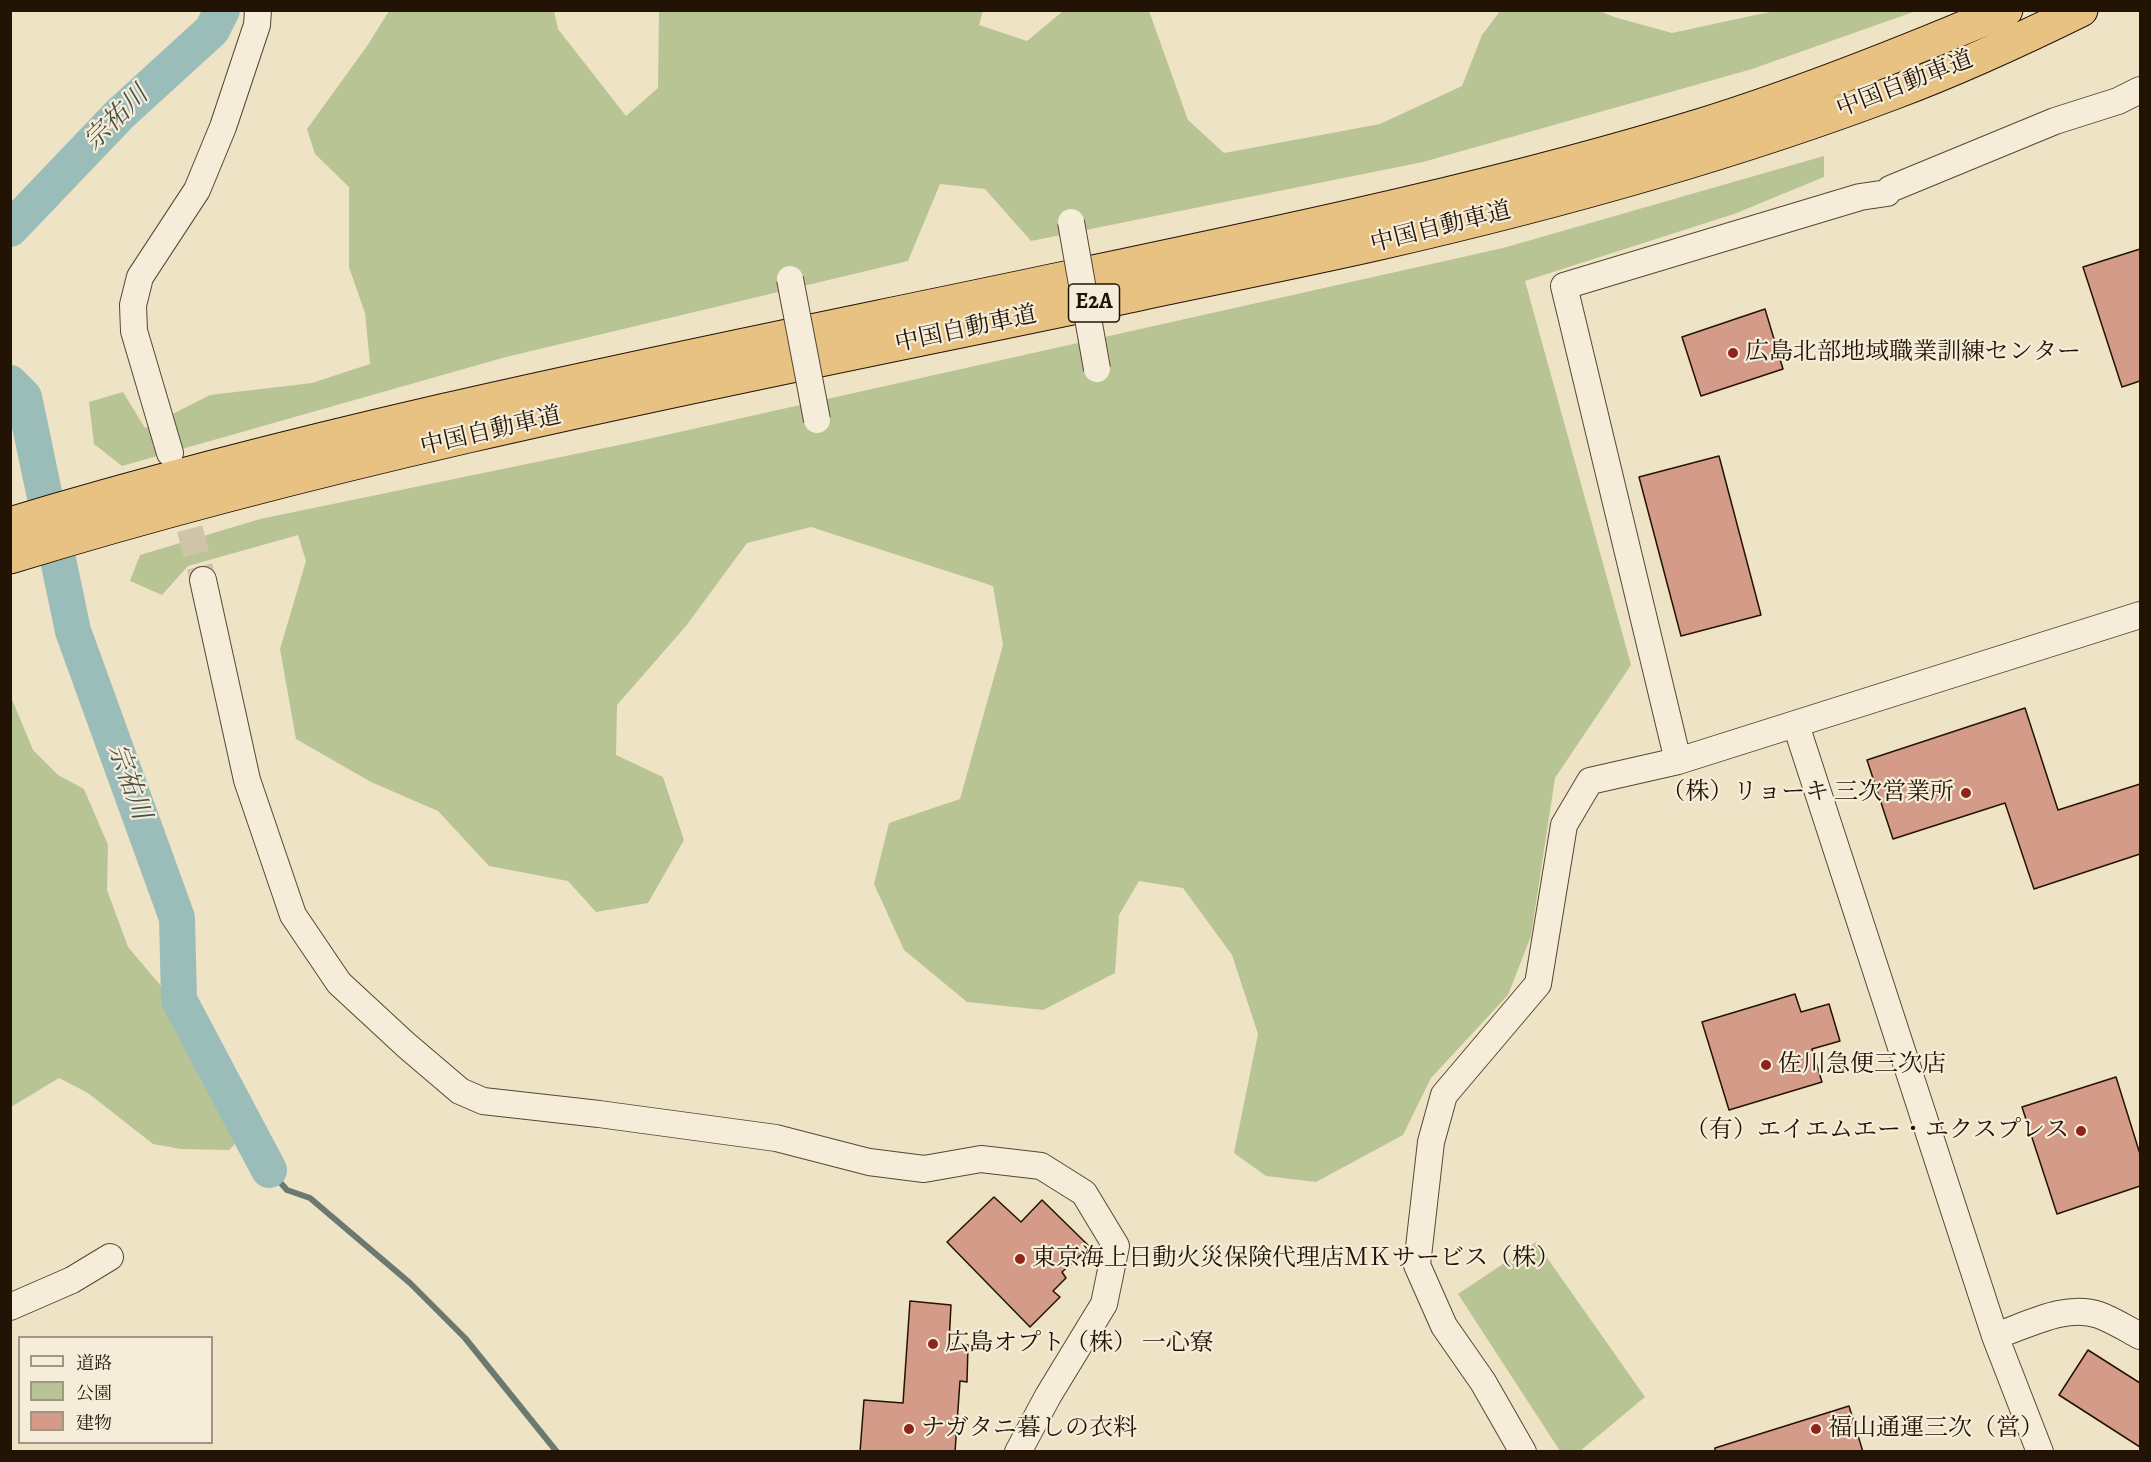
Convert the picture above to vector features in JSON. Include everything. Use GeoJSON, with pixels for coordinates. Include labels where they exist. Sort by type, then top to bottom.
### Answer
{"type":"FeatureCollection","features":[{"type":"Feature","properties":{"kind":"highway","name":"中国自動車道"},"geometry":{"type":"LineString","coordinates":[[12,556],[83,518],[297,446],[527,392],[1342,220],[1532,174],[1731,115],[1886,61],[2006,10]]}},
{"type":"Feature","properties":{"kind":"highway","name":"中国自動車道"},"geometry":{"type":"LineString","coordinates":[[10,524],[83,518],[303,476],[534,421],[1365,246],[1537,205],[1723,151],[1896,92],[2081,10]]}},
{"type":"Feature","properties":{"kind":"street"},"geometry":{"type":"LineString","coordinates":[[170,453],[134,331],[133,305],[140,277],[197,190],[223,127],[257,25],[258,10]]}},
{"type":"Feature","properties":{"kind":"street"},"geometry":{"type":"LineString","coordinates":[[1678,761],[1564,286],[1860,197],[1887,193],[1890,189],[2055,121],[2118,101],[2140,90]]}},
{"type":"Feature","properties":{"kind":"street"},"geometry":{"type":"LineString","coordinates":[[1071,222],[1097,369]]}},
{"type":"Feature","properties":{"kind":"street"},"geometry":{"type":"LineString","coordinates":[[790,279],[817,420]]}},
{"type":"Feature","properties":{"kind":"street"},"geometry":{"type":"LineString","coordinates":[[203,580],[247,780],[293,915],[339,983],[460,1091],[483,1101],[776,1138],[869,1162],[924,1169],[981,1159],[1041,1166],[1084,1193],[1116,1246],[1104,1304],[1048,1396],[1018,1452]]}},
{"type":"Feature","properties":{"kind":"street"},"geometry":{"type":"LineString","coordinates":[[1523,1452],[1483,1382],[1444,1326],[1417,1264],[1431,1142],[1444,1095],[1538,984],[1564,825],[1590,781],[1678,761],[2140,615]]}},
{"type":"Feature","properties":{"kind":"street"},"geometry":{"type":"LineString","coordinates":[[1796,725],[1995,1336],[2040,1452]]}},
{"type":"Feature","properties":{"kind":"street"},"geometry":{"type":"LineString","coordinates":[[10,1307],[72,1280],[110,1257]]}},
{"type":"Feature","properties":{"kind":"street"},"geometry":{"type":"LineString","coordinates":[[1995,1336],[2063,1313],[2080,1312],[2098,1314],[2140,1336]]}},
{"type":"Feature","properties":{"kind":"green space"},"geometry":{"type":"Polygon","coordinates":[[[389,11],[554,11],[558,29],[626,116],[658,88],[659,11],[983,11],[979,25],[1027,41],[1063,11],[1149,11],[1188,120],[1224,153],[1380,124],[1462,86],[1482,35],[1500,11],[1600,11],[1672,33],[1774,11],[1916,11],[1752,69],[1423,162],[1031,241],[985,189],[940,184],[908,261],[506,357],[122,466],[94,444],[89,402],[123,392],[145,428],[210,395],[312,383],[370,364],[365,313],[349,267],[349,187],[315,154],[307,129],[367,46],[389,11]]]}},
{"type":"Feature","properties":{"kind":"green space"},"geometry":{"type":"Polygon","coordinates":[[[1824,156],[1824,177],[1734,214],[1525,281],[1631,665],[1555,778],[1531,936],[1508,995],[1431,1078],[1403,1135],[1316,1182],[1266,1176],[1234,1153],[1258,1034],[1232,955],[1183,888],[1139,881],[1119,915],[1115,973],[1043,1010],[967,1002],[904,950],[874,884],[889,823],[960,799],[1003,645],[993,586],[811,527],[747,543],[686,626],[617,705],[616,755],[663,777],[684,840],[648,903],[596,912],[568,881],[489,866],[438,811],[371,782],[296,739],[280,649],[306,561],[298,535],[188,566],[162,595],[130,581],[140,555],[260,519],[648,439],[1503,248],[1824,156]]]}},
{"type":"Feature","properties":{"kind":"green space"},"geometry":{"type":"Polygon","coordinates":[[[11,697],[33,750],[58,775],[84,789],[108,845],[107,890],[128,947],[166,992],[237,1142],[229,1150],[181,1149],[153,1144],[88,1093],[59,1078],[11,1107],[11,697]]]}},
{"type":"Feature","properties":{"kind":"green space"},"geometry":{"type":"Polygon","coordinates":[[[1536,1242],[1645,1397],[1580,1451],[1560,1451],[1458,1294],[1536,1242]]]}},
{"type":"Feature","properties":{"kind":"building"},"geometry":{"type":"Polygon","coordinates":[[[2140,249],[2140,381],[2122,387],[2083,267],[2140,249]]]}},
{"type":"Feature","properties":{"kind":"building","name":"広島北部地域職業訓練センター"},"geometry":{"type":"Polygon","coordinates":[[[1765,309],[1783,369],[1701,396],[1682,337],[1765,309]]]}},
{"type":"Feature","properties":{"kind":"building"},"geometry":{"type":"Polygon","coordinates":[[[1719,456],[1761,615],[1681,636],[1639,477],[1719,456]]]}},
{"type":"Feature","properties":{"kind":"building","name":"（株）リョーキ 三次営業所"},"geometry":{"type":"Polygon","coordinates":[[[2025,708],[2058,810],[2140,784],[2140,854],[2034,889],[2005,803],[1893,839],[1867,760],[2025,708]]]}},
{"type":"Feature","properties":{"kind":"building","name":"佐川急便三次店"},"geometry":{"type":"Polygon","coordinates":[[[1795,994],[1801,1012],[1829,1004],[1840,1041],[1812,1049],[1822,1082],[1729,1110],[1702,1022],[1795,994]]]}},
{"type":"Feature","properties":{"kind":"building","name":"（有）エイエムエー・エクスプレス"},"geometry":{"type":"Polygon","coordinates":[[[2116,1077],[2140,1154],[2140,1186],[2057,1214],[2022,1107],[2116,1077]]]}},
{"type":"Feature","properties":{"kind":"building","name":"東京海上日動火災保険代理店ＭＫサービス（株）"},"geometry":{"type":"Polygon","coordinates":[[[994,1197],[1021,1222],[1042,1200],[1090,1247],[1062,1272],[1066,1278],[1053,1291],[1060,1297],[1030,1327],[947,1242],[994,1197]]]}},
{"type":"Feature","properties":{"kind":"building"},"geometry":{"type":"Polygon","coordinates":[[[910,1301],[951,1305],[949,1343],[968,1345],[967,1382],[960,1381],[955,1452],[860,1452],[864,1400],[903,1403],[910,1301]]]}},
{"type":"Feature","properties":{"kind":"building"},"geometry":{"type":"Polygon","coordinates":[[[2088,1350],[2140,1383],[2140,1447],[2059,1395],[2088,1350]]]}},
{"type":"Feature","properties":{"kind":"building","name":"福山通運三次（営）"},"geometry":{"type":"Polygon","coordinates":[[[1849,1406],[1863,1452],[1715,1452],[1715,1448],[1849,1406]]]}},
{"type":"Feature","properties":{"kind":"waterway","name":"宗祐川"},"geometry":{"type":"LineString","coordinates":[[10,229],[120,114],[212,30],[222,10]]}},
{"type":"Feature","properties":{"kind":"waterway","name":"宗祐川"},"geometry":{"type":"LineString","coordinates":[[10,383],[24,397],[73,631],[177,918],[179,1000],[269,1170]]}},
{"type":"Feature","properties":{"kind":"waterway"},"geometry":{"type":"LineString","coordinates":[[269,1170],[287,1190],[310,1198],[410,1283],[465,1338],[557,1452]]}},
{"type":"Feature","properties":{"kind":"tunnel"},"geometry":{"type":"LineString","coordinates":[[180,491],[203,580]]}},
{"type":"Feature","properties":{"kind":"place","name":"広島北部地域職業訓練センター"},"geometry":{"type":"Point","coordinates":[1733,353]}},
{"type":"Feature","properties":{"kind":"place","name":"（株）リョーキ 三次営業所"},"geometry":{"type":"Point","coordinates":[1966,793]}},
{"type":"Feature","properties":{"kind":"place","name":"佐川急便三次店"},"geometry":{"type":"Point","coordinates":[1766,1065]}},
{"type":"Feature","properties":{"kind":"place","name":"（有）エイエムエー・エクスプレス"},"geometry":{"type":"Point","coordinates":[2081,1131]}},
{"type":"Feature","properties":{"kind":"place","name":"東京海上日動火災保険代理店ＭＫサービス（株）"},"geometry":{"type":"Point","coordinates":[1020,1259]}},
{"type":"Feature","properties":{"kind":"place","name":"広島オプト（株） 一心寮"},"geometry":{"type":"Point","coordinates":[933,1344]}},
{"type":"Feature","properties":{"kind":"place","name":"ナガタニ暮しの衣料"},"geometry":{"type":"Point","coordinates":[909,1429]}},
{"type":"Feature","properties":{"kind":"place","name":"福山通運三次（営）"},"geometry":{"type":"Point","coordinates":[1816,1429]}}]}
